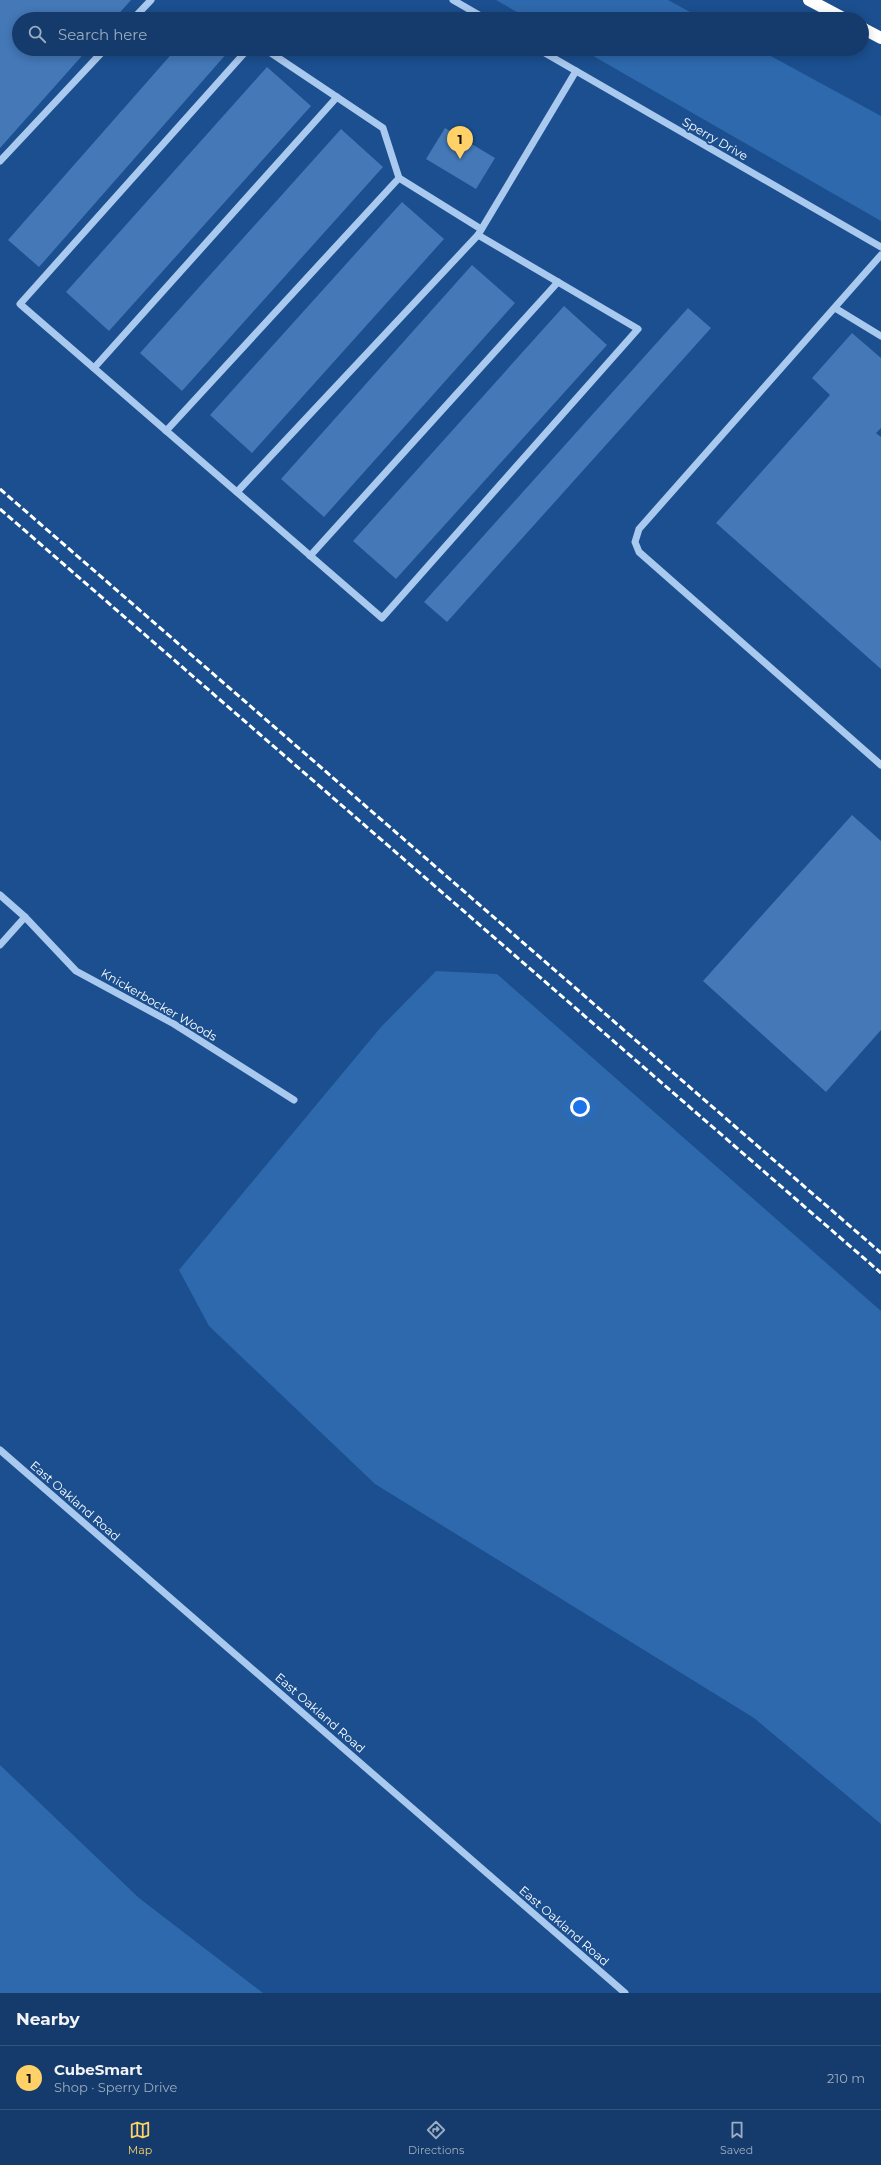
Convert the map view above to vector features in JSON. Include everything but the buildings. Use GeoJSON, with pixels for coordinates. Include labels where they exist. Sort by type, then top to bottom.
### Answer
{"type":"FeatureCollection","features":[{"type":"Feature","properties":{"kind":"highway"},"geometry":{"type":"LineString","coordinates":[[809,0],[832,12]]}},
{"type":"Feature","properties":{"kind":"highway"},"geometry":{"type":"LineString","coordinates":[[869,32],[881,38]]}},
{"type":"Feature","properties":{"kind":"street"},"geometry":{"type":"LineString","coordinates":[[140,12],[151,0]]}},
{"type":"Feature","properties":{"kind":"street"},"geometry":{"type":"LineString","coordinates":[[453,0],[474,12]]}},
{"type":"Feature","properties":{"kind":"street"},"geometry":{"type":"LineString","coordinates":[[0,161],[98,56]]}},
{"type":"Feature","properties":{"kind":"street"},"geometry":{"type":"LineString","coordinates":[[242,56],[20,304],[382,618],[638,329],[558,282],[398,178],[383,128],[276,56]]}},
{"type":"Feature","properties":{"kind":"street","name":"Sperry Drive"},"geometry":{"type":"LineString","coordinates":[[550,56],[881,247]]}},
{"type":"Feature","properties":{"kind":"street"},"geometry":{"type":"LineString","coordinates":[[237,492],[479,232],[576,71]]}},
{"type":"Feature","properties":{"kind":"street"},"geometry":{"type":"LineString","coordinates":[[94,368],[337,97]]}},
{"type":"Feature","properties":{"kind":"street"},"geometry":{"type":"LineString","coordinates":[[166,431],[398,178]]}},
{"type":"Feature","properties":{"kind":"street"},"geometry":{"type":"LineString","coordinates":[[881,255],[639,529],[635,542],[639,552],[881,765]]}},
{"type":"Feature","properties":{"kind":"street"},"geometry":{"type":"LineString","coordinates":[[310,556],[558,282]]}},
{"type":"Feature","properties":{"kind":"street"},"geometry":{"type":"LineString","coordinates":[[834,308],[881,336]]}},
{"type":"Feature","properties":{"kind":"street","name":"Knickerbocker Woods"},"geometry":{"type":"LineString","coordinates":[[0,895],[25,917],[76,971],[174,1024],[294,1100]]}},
{"type":"Feature","properties":{"kind":"street"},"geometry":{"type":"LineString","coordinates":[[0,945],[25,917]]}},
{"type":"Feature","properties":{"kind":"street","name":"East Oakland Road"},"geometry":{"type":"LineString","coordinates":[[0,1450],[625,1993]]}},
{"type":"Feature","properties":{"kind":"shaded area"},"geometry":{"type":"Polygon","coordinates":[[[496,0],[668,0],[690,12],[517,12],[496,0]]]}},
{"type":"Feature","properties":{"kind":"shaded area"},"geometry":{"type":"Polygon","coordinates":[[[593,56],[771,56],[881,116],[881,221],[593,56]]]}},
{"type":"Feature","properties":{"kind":"shaded area"},"geometry":{"type":"Polygon","coordinates":[[[436,971],[497,974],[881,1311],[881,1824],[754,1718],[375,1484],[209,1326],[179,1270],[381,1027],[436,971]]]}},
{"type":"Feature","properties":{"kind":"shaded area"},"geometry":{"type":"Polygon","coordinates":[[[0,1765],[139,1898],[263,1993],[0,1993],[0,1765]]]}},
{"type":"Feature","properties":{"kind":"railway"},"geometry":{"type":"LineString","coordinates":[[0,489],[881,1253]]}},
{"type":"Feature","properties":{"kind":"railway"},"geometry":{"type":"LineString","coordinates":[[0,509],[881,1273]]}},
{"type":"Feature","properties":{"kind":"place","name":"CubeSmart"},"geometry":{"type":"Point","coordinates":[460,159]}}]}
